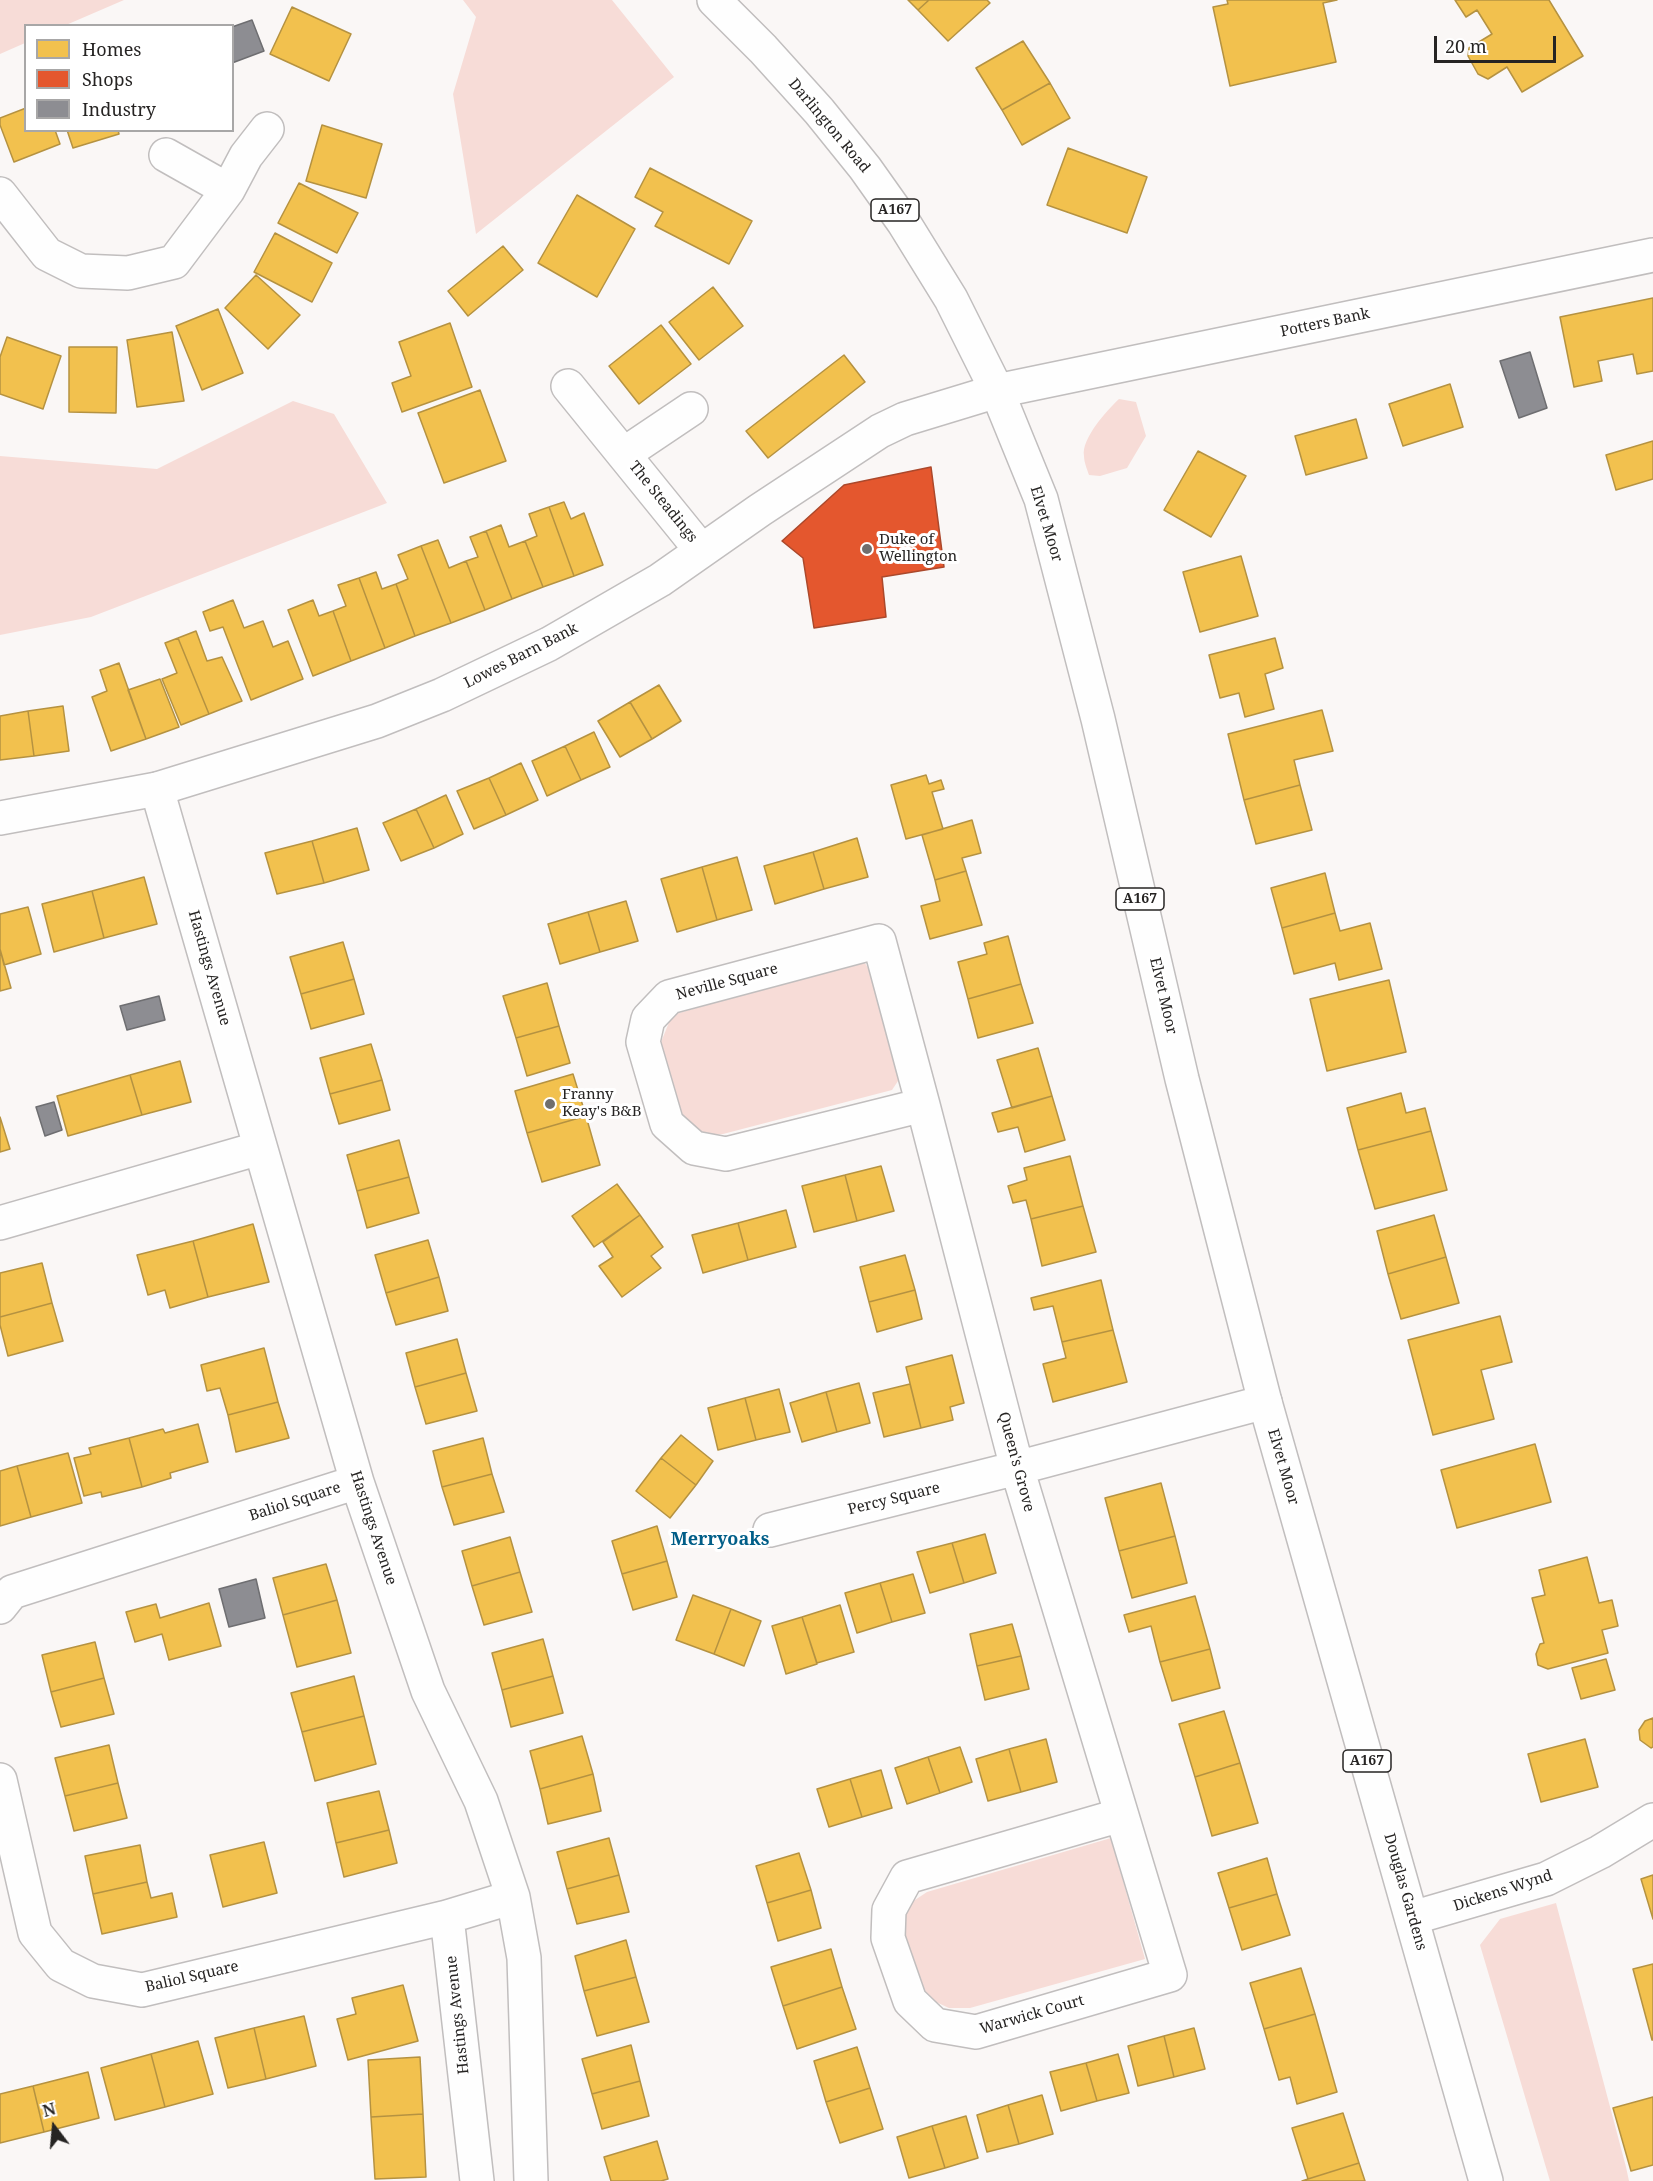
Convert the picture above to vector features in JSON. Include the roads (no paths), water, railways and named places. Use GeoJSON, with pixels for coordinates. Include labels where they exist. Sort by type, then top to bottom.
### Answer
{"type":"FeatureCollection","features":[{"type":"Feature","properties":{"kind":"main road","name":"Darlington Road"},"geometry":{"type":"LineString","coordinates":[[714,0],[811,102],[865,168],[938,276],[997,391]]}},
{"type":"Feature","properties":{"kind":"main road"},"geometry":{"type":"LineString","coordinates":[[0,194],[47,254],[81,271],[128,273],[174,262],[228,190],[246,156],[267,129]]}},
{"type":"Feature","properties":{"kind":"main road"},"geometry":{"type":"LineString","coordinates":[[166,155],[228,190]]}},
{"type":"Feature","properties":{"kind":"main road","name":"Potters Bank"},"geometry":{"type":"LineString","coordinates":[[997,391],[1653,255]]}},
{"type":"Feature","properties":{"kind":"main road","name":"The Steadings"},"geometry":{"type":"LineString","coordinates":[[568,386],[701,550]]}},
{"type":"Feature","properties":{"kind":"main road","name":"Lowes Barn Bank"},"geometry":{"type":"LineString","coordinates":[[0,818],[157,789],[367,725],[442,695],[549,644],[660,580],[701,550],[880,431],[905,418],[997,391]]}},
{"type":"Feature","properties":{"kind":"main road","name":"Elvet Moor"},"geometry":{"type":"LineString","coordinates":[[997,391],[1041,499],[1070,607],[1182,1079],[1265,1402],[1322,1604]]}},
{"type":"Feature","properties":{"kind":"main road","name":"The Steadings"},"geometry":{"type":"LineString","coordinates":[[624,454],[692,410]]}},
{"type":"Feature","properties":{"kind":"main road","name":"Hastings Avenue"},"geometry":{"type":"LineString","coordinates":[[157,789],[357,1482],[428,1691],[481,1801],[513,1897],[524,1958],[531,2181]]}},
{"type":"Feature","properties":{"kind":"main road","name":"Neville Square"},"geometry":{"type":"LineString","coordinates":[[879,941],[924,1105],[726,1154],[694,1148],[667,1124],[643,1042],[648,1018],[669,997],[879,941]]}},
{"type":"Feature","properties":{"kind":"main road","name":"Queen's Grove"},"geometry":{"type":"LineString","coordinates":[[924,1105],[1017,1468],[1121,1815]]}},
{"type":"Feature","properties":{"kind":"main road"},"geometry":{"type":"LineString","coordinates":[[0,1223],[260,1148]]}},
{"type":"Feature","properties":{"kind":"main road","name":"Percy Square"},"geometry":{"type":"LineString","coordinates":[[770,1530],[1017,1468],[1265,1402]]}},
{"type":"Feature","properties":{"kind":"main road","name":"Baliol Square"},"geometry":{"type":"LineString","coordinates":[[0,1607],[12,1592],[357,1482]]}},
{"type":"Feature","properties":{"kind":"main road","name":"Douglas Gardens"},"geometry":{"type":"LineString","coordinates":[[1322,1604],[1486,2181]]}},
{"type":"Feature","properties":{"kind":"main road","name":"Baliol Square"},"geometry":{"type":"LineString","coordinates":[[0,1780],[35,1933],[61,1965],[93,1981],[142,1990],[447,1917]]}},
{"type":"Feature","properties":{"kind":"main road","name":"Warwick Court"},"geometry":{"type":"LineString","coordinates":[[1121,1815],[1170,1975],[976,2032],[935,2025],[910,2001],[888,1938],[889,1910],[907,1877],[1121,1815]]}},
{"type":"Feature","properties":{"kind":"main road","name":"Dickens Wynd"},"geometry":{"type":"LineString","coordinates":[[1412,1918],[1546,1879],[1600,1852],[1653,1821]]}},
{"type":"Feature","properties":{"kind":"main road"},"geometry":{"type":"LineString","coordinates":[[447,1917],[513,1897]]}},
{"type":"Feature","properties":{"kind":"main road","name":"Hastings Avenue"},"geometry":{"type":"LineString","coordinates":[[447,1917],[477,2181]]}},
{"type":"Feature","properties":{"kind":"place","name":"Duke of Wellington"},"geometry":{"type":"Point","coordinates":[867,549]}},
{"type":"Feature","properties":{"kind":"place","name":"Franny Keay's B&B"},"geometry":{"type":"Point","coordinates":[550,1104]}},
{"type":"Feature","properties":{"kind":"district","name":"Merryoaks"},"geometry":{"type":"Point","coordinates":[720,1540]}}]}
